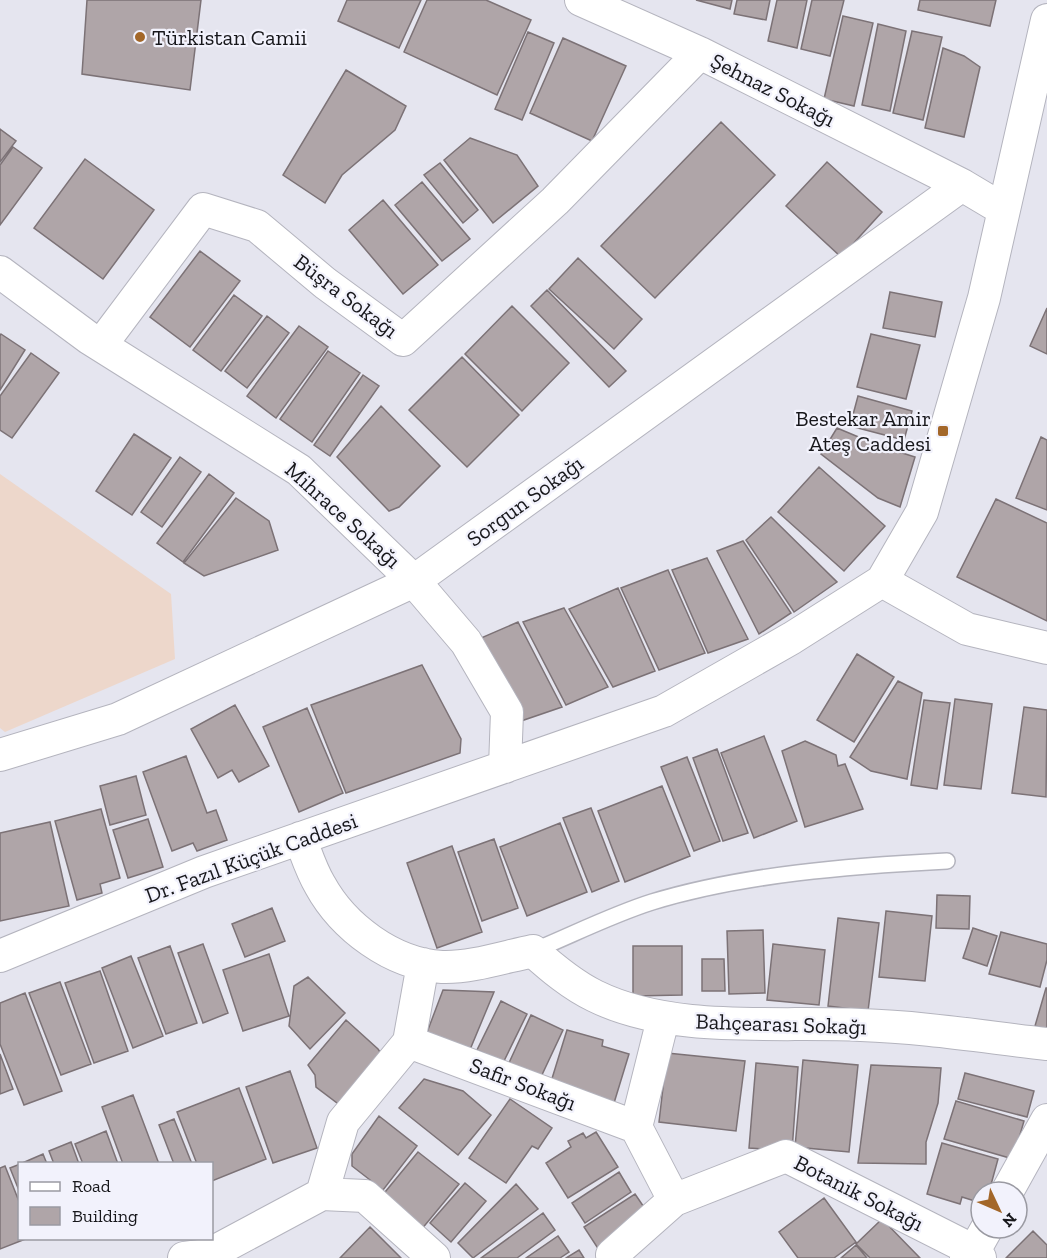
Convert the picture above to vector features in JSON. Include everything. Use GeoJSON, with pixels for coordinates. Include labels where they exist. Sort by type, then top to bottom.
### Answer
{"type":"FeatureCollection","features":[{"type":"Feature","properties":{"kind":"street","name":"Şehnaz Sokağı"},"geometry":{"type":"LineString","coordinates":[[581,0],[700,53],[962,185]]}},
{"type":"Feature","properties":{"kind":"street"},"geometry":{"type":"LineString","coordinates":[[505,766],[664,711],[792,638],[882,581],[922,512],[984,298],[1047,20]]}},
{"type":"Feature","properties":{"kind":"street","name":"Büşra Sokağı"},"geometry":{"type":"LineString","coordinates":[[101,345],[203,209],[257,226],[325,283],[403,340],[555,201],[700,53]]}},
{"type":"Feature","properties":{"kind":"street"},"geometry":{"type":"LineString","coordinates":[[962,185],[1004,210]]}},
{"type":"Feature","properties":{"kind":"street","name":"Sorgun Sokağı"},"geometry":{"type":"LineString","coordinates":[[0,755],[118,719],[414,581],[962,185]]}},
{"type":"Feature","properties":{"kind":"street","name":"Mihrace Sokağı"},"geometry":{"type":"LineString","coordinates":[[0,272],[101,345],[299,470],[414,581],[466,642],[507,712],[505,766]]}},
{"type":"Feature","properties":{"kind":"street"},"geometry":{"type":"LineString","coordinates":[[882,581],[967,629],[1047,648]]}},
{"type":"Feature","properties":{"kind":"street","name":"Dr. Fazıl Küçük Caddesi"},"geometry":{"type":"LineString","coordinates":[[0,957],[204,872],[505,766]]}},
{"type":"Feature","properties":{"kind":"street"},"geometry":{"type":"LineString","coordinates":[[300,838],[319,884],[335,908],[356,929],[376,944],[423,964],[461,966],[533,951]]}},
{"type":"Feature","properties":{"kind":"street","name":"Bahçearası Sokağı"},"geometry":{"type":"LineString","coordinates":[[533,951],[562,976],[595,996],[627,1009],[663,1019],[864,1025],[1047,1044]]}},
{"type":"Feature","properties":{"kind":"street"},"geometry":{"type":"LineString","coordinates":[[322,1194],[343,1122],[409,1042],[423,964]]}},
{"type":"Feature","properties":{"kind":"street"},"geometry":{"type":"LineString","coordinates":[[613,1258],[612,1255],[674,1200],[636,1127],[663,1019]]}},
{"type":"Feature","properties":{"kind":"street","name":"Safir Sokağı"},"geometry":{"type":"LineString","coordinates":[[409,1042],[636,1127]]}},
{"type":"Feature","properties":{"kind":"street"},"geometry":{"type":"LineString","coordinates":[[1014,1180],[1047,1120]]}},
{"type":"Feature","properties":{"kind":"street","name":"Botanik Sokağı"},"geometry":{"type":"LineString","coordinates":[[674,1200],[786,1156],[977,1249]]}},
{"type":"Feature","properties":{"kind":"street"},"geometry":{"type":"LineString","coordinates":[[202,1257],[322,1194],[365,1196],[434,1258]]}},
{"type":"Feature","properties":{"kind":"lane"},"geometry":{"type":"LineString","coordinates":[[533,951],[651,903],[699,892],[857,866],[947,861]]}},
{"type":"Feature","properties":{"kind":"shaded area"},"geometry":{"type":"Polygon","coordinates":[[[0,474],[171,594],[175,659],[5,732],[0,728],[0,474]]]}},
{"type":"Feature","properties":{"kind":"building","name":"Türkistan Camii"},"geometry":{"type":"Polygon","coordinates":[[[87,0],[201,0],[190,90],[82,74],[87,0]]]}},
{"type":"Feature","properties":{"kind":"building"},"geometry":{"type":"Polygon","coordinates":[[[347,0],[421,0],[399,48],[338,21],[347,0]]]}},
{"type":"Feature","properties":{"kind":"building"},"geometry":{"type":"Polygon","coordinates":[[[427,0],[486,0],[531,20],[497,95],[404,52],[427,0]]]}},
{"type":"Feature","properties":{"kind":"building"},"geometry":{"type":"Polygon","coordinates":[[[696,0],[732,0],[730,9],[696,0]]]}},
{"type":"Feature","properties":{"kind":"building"},"geometry":{"type":"Polygon","coordinates":[[[737,0],[770,0],[766,20],[734,14],[737,0]]]}},
{"type":"Feature","properties":{"kind":"building"},"geometry":{"type":"Polygon","coordinates":[[[777,0],[807,0],[797,48],[768,41],[777,0]]]}},
{"type":"Feature","properties":{"kind":"building"},"geometry":{"type":"Polygon","coordinates":[[[812,0],[844,0],[830,56],[801,49],[812,0]]]}},
{"type":"Feature","properties":{"kind":"building"},"geometry":{"type":"Polygon","coordinates":[[[920,0],[996,0],[990,26],[918,10],[920,0]]]}},
{"type":"Feature","properties":{"kind":"building"},"geometry":{"type":"Polygon","coordinates":[[[843,16],[873,23],[854,106],[824,99],[843,16]]]}},
{"type":"Feature","properties":{"kind":"building"},"geometry":{"type":"Polygon","coordinates":[[[878,24],[906,31],[890,111],[862,105],[878,24]]]}},
{"type":"Feature","properties":{"kind":"building"},"geometry":{"type":"Polygon","coordinates":[[[912,31],[942,37],[923,120],[893,113],[912,31]]]}},
{"type":"Feature","properties":{"kind":"building"},"geometry":{"type":"Polygon","coordinates":[[[528,32],[554,43],[522,120],[495,109],[528,32]]]}},
{"type":"Feature","properties":{"kind":"building"},"geometry":{"type":"Polygon","coordinates":[[[563,38],[626,66],[592,141],[530,113],[563,38]]]}},
{"type":"Feature","properties":{"kind":"building"},"geometry":{"type":"Polygon","coordinates":[[[943,48],[964,56],[980,67],[964,137],[925,128],[943,48]]]}},
{"type":"Feature","properties":{"kind":"building"},"geometry":{"type":"Polygon","coordinates":[[[346,70],[406,106],[395,130],[342,175],[325,203],[283,175],[346,70]]]}},
{"type":"Feature","properties":{"kind":"building"},"geometry":{"type":"Polygon","coordinates":[[[721,122],[775,175],[655,298],[601,246],[721,122]]]}},
{"type":"Feature","properties":{"kind":"building"},"geometry":{"type":"Polygon","coordinates":[[[0,129],[16,141],[0,162],[0,129]]]}},
{"type":"Feature","properties":{"kind":"building"},"geometry":{"type":"Polygon","coordinates":[[[470,138],[517,155],[538,186],[493,223],[444,160],[470,138]]]}},
{"type":"Feature","properties":{"kind":"building"},"geometry":{"type":"Polygon","coordinates":[[[13,147],[42,168],[0,225],[0,165],[13,147]]]}},
{"type":"Feature","properties":{"kind":"building"},"geometry":{"type":"Polygon","coordinates":[[[85,159],[154,210],[103,279],[34,228],[85,159]]]}},
{"type":"Feature","properties":{"kind":"building"},"geometry":{"type":"Polygon","coordinates":[[[827,162],[882,212],[841,257],[786,206],[827,162]]]}},
{"type":"Feature","properties":{"kind":"building"},"geometry":{"type":"Polygon","coordinates":[[[440,163],[478,210],[463,223],[424,175],[440,163]]]}},
{"type":"Feature","properties":{"kind":"building"},"geometry":{"type":"Polygon","coordinates":[[[422,182],[470,239],[442,261],[395,205],[422,182]]]}},
{"type":"Feature","properties":{"kind":"building"},"geometry":{"type":"Polygon","coordinates":[[[383,200],[438,265],[403,294],[349,230],[383,200]]]}},
{"type":"Feature","properties":{"kind":"building"},"geometry":{"type":"Polygon","coordinates":[[[200,251],[240,281],[190,347],[150,317],[200,251]]]}},
{"type":"Feature","properties":{"kind":"building"},"geometry":{"type":"Polygon","coordinates":[[[578,258],[642,319],[614,349],[549,289],[578,258]]]}},
{"type":"Feature","properties":{"kind":"building"},"geometry":{"type":"Polygon","coordinates":[[[547,290],[626,371],[609,387],[531,306],[547,290]]]}},
{"type":"Feature","properties":{"kind":"building"},"geometry":{"type":"Polygon","coordinates":[[[890,292],[942,302],[935,337],[883,328],[890,292]]]}},
{"type":"Feature","properties":{"kind":"building"},"geometry":{"type":"Polygon","coordinates":[[[234,295],[262,316],[221,371],[193,350],[234,295]]]}},
{"type":"Feature","properties":{"kind":"building"},"geometry":{"type":"Polygon","coordinates":[[[512,306],[569,363],[522,411],[465,354],[512,306]]]}},
{"type":"Feature","properties":{"kind":"building"},"geometry":{"type":"Polygon","coordinates":[[[1047,308],[1047,354],[1030,346],[1047,308]]]}},
{"type":"Feature","properties":{"kind":"building"},"geometry":{"type":"Polygon","coordinates":[[[267,316],[289,333],[247,388],[225,371],[267,316]]]}},
{"type":"Feature","properties":{"kind":"building"},"geometry":{"type":"Polygon","coordinates":[[[299,326],[328,347],[276,418],[247,396],[299,326]]]}},
{"type":"Feature","properties":{"kind":"building"},"geometry":{"type":"Polygon","coordinates":[[[1,334],[25,350],[0,390],[0,336],[1,334]]]}},
{"type":"Feature","properties":{"kind":"building"},"geometry":{"type":"Polygon","coordinates":[[[871,334],[920,345],[906,399],[857,387],[871,334]]]}},
{"type":"Feature","properties":{"kind":"building"},"geometry":{"type":"Polygon","coordinates":[[[328,351],[360,373],[312,442],[280,419],[328,351]]]}},
{"type":"Feature","properties":{"kind":"building"},"geometry":{"type":"Polygon","coordinates":[[[31,353],[59,373],[12,438],[0,430],[0,396],[31,353]]]}},
{"type":"Feature","properties":{"kind":"building"},"geometry":{"type":"Polygon","coordinates":[[[462,357],[519,415],[467,467],[409,410],[462,357]]]}},
{"type":"Feature","properties":{"kind":"building"},"geometry":{"type":"Polygon","coordinates":[[[363,375],[379,386],[330,456],[314,445],[363,375]]]}},
{"type":"Feature","properties":{"kind":"building"},"geometry":{"type":"Polygon","coordinates":[[[858,396],[912,411],[904,440],[850,426],[858,396]]]}},
{"type":"Feature","properties":{"kind":"building"},"geometry":{"type":"Polygon","coordinates":[[[381,406],[440,466],[399,507],[389,511],[337,457],[381,406]]]}},
{"type":"Feature","properties":{"kind":"building"},"geometry":{"type":"Polygon","coordinates":[[[837,428],[880,446],[915,457],[900,507],[878,498],[821,454],[837,428]]]}},
{"type":"Feature","properties":{"kind":"building"},"geometry":{"type":"Polygon","coordinates":[[[134,434],[171,458],[132,515],[96,491],[134,434]]]}},
{"type":"Feature","properties":{"kind":"building"},"geometry":{"type":"Polygon","coordinates":[[[1041,437],[1047,440],[1047,510],[1016,498],[1041,437]]]}},
{"type":"Feature","properties":{"kind":"building"},"geometry":{"type":"Polygon","coordinates":[[[180,457],[201,472],[162,527],[141,512],[180,457]]]}},
{"type":"Feature","properties":{"kind":"building"},"geometry":{"type":"Polygon","coordinates":[[[819,467],[885,526],[844,571],[778,512],[819,467]]]}},
{"type":"Feature","properties":{"kind":"building"},"geometry":{"type":"Polygon","coordinates":[[[209,474],[234,493],[183,562],[157,543],[209,474]]]}},
{"type":"Feature","properties":{"kind":"building"},"geometry":{"type":"Polygon","coordinates":[[[236,498],[269,521],[278,550],[204,576],[184,563],[236,498]]]}},
{"type":"Feature","properties":{"kind":"building"},"geometry":{"type":"Polygon","coordinates":[[[996,499],[1047,523],[1047,621],[957,577],[996,499]]]}},
{"type":"Feature","properties":{"kind":"building"},"geometry":{"type":"Polygon","coordinates":[[[771,517],[837,582],[794,612],[746,540],[771,517]]]}},
{"type":"Feature","properties":{"kind":"building"},"geometry":{"type":"Polygon","coordinates":[[[743,541],[791,613],[759,634],[717,551],[743,541]]]}},
{"type":"Feature","properties":{"kind":"building"},"geometry":{"type":"Polygon","coordinates":[[[707,558],[748,639],[708,653],[672,570],[707,558]]]}},
{"type":"Feature","properties":{"kind":"building"},"geometry":{"type":"Polygon","coordinates":[[[668,570],[705,653],[659,670],[621,588],[668,570]]]}},
{"type":"Feature","properties":{"kind":"building"},"geometry":{"type":"Polygon","coordinates":[[[618,588],[655,671],[613,687],[569,609],[618,588]]]}},
{"type":"Feature","properties":{"kind":"building"},"geometry":{"type":"Polygon","coordinates":[[[564,608],[608,687],[566,705],[523,622],[564,608]]]}},
{"type":"Feature","properties":{"kind":"building"},"geometry":{"type":"Polygon","coordinates":[[[518,622],[562,707],[521,721],[474,641],[518,622]]]}},
{"type":"Feature","properties":{"kind":"building"},"geometry":{"type":"Polygon","coordinates":[[[857,654],[894,677],[854,742],[817,720],[857,654]]]}},
{"type":"Feature","properties":{"kind":"building"},"geometry":{"type":"Polygon","coordinates":[[[422,665],[461,739],[460,753],[346,793],[311,705],[422,665]]]}},
{"type":"Feature","properties":{"kind":"building"},"geometry":{"type":"Polygon","coordinates":[[[898,681],[922,693],[907,779],[871,771],[850,757],[898,681]]]}},
{"type":"Feature","properties":{"kind":"building"},"geometry":{"type":"Polygon","coordinates":[[[955,699],[992,704],[981,789],[944,785],[955,699]]]}},
{"type":"Feature","properties":{"kind":"building"},"geometry":{"type":"Polygon","coordinates":[[[924,700],[950,703],[937,789],[911,785],[924,700]]]}},
{"type":"Feature","properties":{"kind":"building"},"geometry":{"type":"Polygon","coordinates":[[[235,705],[269,766],[239,782],[232,770],[218,778],[191,729],[235,705]]]}},
{"type":"Feature","properties":{"kind":"building"},"geometry":{"type":"Polygon","coordinates":[[[1024,707],[1047,710],[1046,797],[1012,793],[1024,707]]]}},
{"type":"Feature","properties":{"kind":"building"},"geometry":{"type":"Polygon","coordinates":[[[307,708],[343,793],[299,812],[263,727],[307,708]]]}},
{"type":"Feature","properties":{"kind":"building"},"geometry":{"type":"Polygon","coordinates":[[[764,736],[797,821],[754,838],[721,753],[764,736]]]}},
{"type":"Feature","properties":{"kind":"building"},"geometry":{"type":"Polygon","coordinates":[[[805,741],[836,755],[838,766],[845,764],[863,809],[805,827],[782,751],[805,741]]]}},
{"type":"Feature","properties":{"kind":"building"},"geometry":{"type":"Polygon","coordinates":[[[717,749],[748,833],[723,841],[693,758],[717,749]]]}},
{"type":"Feature","properties":{"kind":"building"},"geometry":{"type":"Polygon","coordinates":[[[186,756],[207,813],[216,810],[227,840],[197,851],[193,843],[172,851],[143,772],[186,756]]]}},
{"type":"Feature","properties":{"kind":"building"},"geometry":{"type":"Polygon","coordinates":[[[687,757],[720,841],[694,851],[661,767],[687,757]]]}},
{"type":"Feature","properties":{"kind":"building"},"geometry":{"type":"Polygon","coordinates":[[[136,776],[146,815],[110,825],[100,786],[136,776]]]}},
{"type":"Feature","properties":{"kind":"building"},"geometry":{"type":"Polygon","coordinates":[[[662,786],[690,856],[625,882],[598,811],[662,786]]]}},
{"type":"Feature","properties":{"kind":"building"},"geometry":{"type":"Polygon","coordinates":[[[591,808],[619,881],[592,892],[563,818],[591,808]]]}},
{"type":"Feature","properties":{"kind":"building"},"geometry":{"type":"Polygon","coordinates":[[[101,809],[120,878],[100,884],[102,893],[77,900],[55,821],[101,809]]]}},
{"type":"Feature","properties":{"kind":"building"},"geometry":{"type":"Polygon","coordinates":[[[148,819],[163,867],[128,878],[113,830],[148,819]]]}},
{"type":"Feature","properties":{"kind":"building"},"geometry":{"type":"Polygon","coordinates":[[[50,822],[69,906],[0,921],[0,833],[50,822]]]}},
{"type":"Feature","properties":{"kind":"building"},"geometry":{"type":"Polygon","coordinates":[[[560,823],[587,892],[527,916],[500,847],[560,823]]]}},
{"type":"Feature","properties":{"kind":"building"},"geometry":{"type":"Polygon","coordinates":[[[494,839],[518,908],[482,921],[458,852],[494,839]]]}},
{"type":"Feature","properties":{"kind":"building"},"geometry":{"type":"Polygon","coordinates":[[[452,846],[482,932],[437,948],[407,863],[452,846]]]}},
{"type":"Feature","properties":{"kind":"building"},"geometry":{"type":"Polygon","coordinates":[[[937,895],[970,896],[969,929],[936,928],[937,895]]]}},
{"type":"Feature","properties":{"kind":"building"},"geometry":{"type":"Polygon","coordinates":[[[272,908],[285,941],[245,957],[232,924],[272,908]]]}},
{"type":"Feature","properties":{"kind":"building"},"geometry":{"type":"Polygon","coordinates":[[[886,911],[932,916],[925,981],[879,977],[886,911]]]}},
{"type":"Feature","properties":{"kind":"building"},"geometry":{"type":"Polygon","coordinates":[[[838,918],[879,923],[868,1011],[828,1006],[838,918]]]}},
{"type":"Feature","properties":{"kind":"building"},"geometry":{"type":"Polygon","coordinates":[[[973,928],[997,936],[987,966],[963,958],[973,928]]]}},
{"type":"Feature","properties":{"kind":"building"},"geometry":{"type":"Polygon","coordinates":[[[763,930],[765,993],[729,994],[727,931],[763,930]]]}},
{"type":"Feature","properties":{"kind":"building"},"geometry":{"type":"Polygon","coordinates":[[[1001,932],[1047,944],[1047,960],[1040,987],[989,974],[1001,932]]]}},
{"type":"Feature","properties":{"kind":"building"},"geometry":{"type":"Polygon","coordinates":[[[203,944],[228,1013],[203,1023],[178,953],[203,944]]]}},
{"type":"Feature","properties":{"kind":"building"},"geometry":{"type":"Polygon","coordinates":[[[773,944],[825,950],[819,1005],[767,1000],[773,944]]]}},
{"type":"Feature","properties":{"kind":"building"},"geometry":{"type":"Polygon","coordinates":[[[170,946],[197,1023],[166,1034],[138,958],[170,946]]]}},
{"type":"Feature","properties":{"kind":"building"},"geometry":{"type":"Polygon","coordinates":[[[633,946],[682,946],[682,995],[633,996],[633,946]]]}},
{"type":"Feature","properties":{"kind":"building"},"geometry":{"type":"Polygon","coordinates":[[[269,954],[289,1016],[243,1031],[223,970],[269,954]]]}},
{"type":"Feature","properties":{"kind":"building"},"geometry":{"type":"Polygon","coordinates":[[[131,956],[163,1036],[133,1048],[102,968],[131,956]]]}},
{"type":"Feature","properties":{"kind":"building"},"geometry":{"type":"Polygon","coordinates":[[[702,959],[724,959],[725,991],[702,991],[702,959]]]}},
{"type":"Feature","properties":{"kind":"building"},"geometry":{"type":"Polygon","coordinates":[[[100,971],[128,1051],[94,1063],[65,983],[100,971]]]}},
{"type":"Feature","properties":{"kind":"building"},"geometry":{"type":"Polygon","coordinates":[[[308,977],[345,1013],[310,1049],[289,1026],[294,986],[308,977]]]}},
{"type":"Feature","properties":{"kind":"building"},"geometry":{"type":"Polygon","coordinates":[[[60,982],[91,1064],[61,1075],[29,993],[60,982]]]}},
{"type":"Feature","properties":{"kind":"building"},"geometry":{"type":"Polygon","coordinates":[[[1047,988],[1047,1029],[1035,1026],[1047,988]]]}},
{"type":"Feature","properties":{"kind":"building"},"geometry":{"type":"Polygon","coordinates":[[[443,990],[494,992],[469,1052],[426,1035],[443,990]]]}},
{"type":"Feature","properties":{"kind":"building"},"geometry":{"type":"Polygon","coordinates":[[[25,993],[62,1091],[24,1105],[0,1044],[0,1003],[25,993]]]}},
{"type":"Feature","properties":{"kind":"building"},"geometry":{"type":"Polygon","coordinates":[[[501,1001],[527,1014],[503,1063],[477,1050],[501,1001]]]}},
{"type":"Feature","properties":{"kind":"building"},"geometry":{"type":"Polygon","coordinates":[[[531,1015],[563,1030],[540,1079],[508,1065],[531,1015]]]}},
{"type":"Feature","properties":{"kind":"building"},"geometry":{"type":"Polygon","coordinates":[[[346,1020],[378,1049],[387,1062],[345,1109],[316,1087],[315,1075],[308,1065],[346,1020]]]}},
{"type":"Feature","properties":{"kind":"building"},"geometry":{"type":"Polygon","coordinates":[[[567,1030],[603,1040],[602,1046],[629,1054],[614,1103],[550,1085],[567,1030]]]}},
{"type":"Feature","properties":{"kind":"building"},"geometry":{"type":"Polygon","coordinates":[[[667,1053],[745,1061],[736,1131],[659,1122],[667,1053]]]}},
{"type":"Feature","properties":{"kind":"building"},"geometry":{"type":"Polygon","coordinates":[[[0,1054],[13,1089],[0,1094],[0,1054]]]}},
{"type":"Feature","properties":{"kind":"building"},"geometry":{"type":"Polygon","coordinates":[[[803,1060],[858,1065],[849,1152],[795,1147],[803,1060]]]}},
{"type":"Feature","properties":{"kind":"building"},"geometry":{"type":"Polygon","coordinates":[[[756,1063],[798,1067],[792,1151],[749,1148],[756,1063]]]}},
{"type":"Feature","properties":{"kind":"building"},"geometry":{"type":"Polygon","coordinates":[[[871,1065],[941,1068],[938,1103],[926,1142],[926,1164],[858,1163],[871,1065]]]}},
{"type":"Feature","properties":{"kind":"building"},"geometry":{"type":"Polygon","coordinates":[[[290,1071],[317,1148],[273,1163],[246,1087],[290,1071]]]}},
{"type":"Feature","properties":{"kind":"building"},"geometry":{"type":"Polygon","coordinates":[[[965,1073],[1034,1091],[1027,1117],[958,1099],[965,1073]]]}},
{"type":"Feature","properties":{"kind":"building"},"geometry":{"type":"Polygon","coordinates":[[[424,1079],[463,1091],[491,1115],[458,1155],[399,1108],[424,1079]]]}},
{"type":"Feature","properties":{"kind":"building"},"geometry":{"type":"Polygon","coordinates":[[[239,1088],[266,1159],[213,1181],[213,1162],[196,1162],[177,1112],[239,1088]]]}},
{"type":"Feature","properties":{"kind":"building"},"geometry":{"type":"Polygon","coordinates":[[[133,1095],[158,1162],[122,1162],[102,1107],[133,1095]]]}},
{"type":"Feature","properties":{"kind":"building"},"geometry":{"type":"Polygon","coordinates":[[[510,1099],[552,1128],[538,1149],[532,1146],[506,1183],[469,1158],[510,1099]]]}},
{"type":"Feature","properties":{"kind":"building"},"geometry":{"type":"Polygon","coordinates":[[[956,1101],[1024,1121],[1013,1159],[944,1139],[956,1101]]]}},
{"type":"Feature","properties":{"kind":"building"},"geometry":{"type":"Polygon","coordinates":[[[379,1116],[417,1146],[383,1190],[352,1166],[352,1154],[379,1116]]]}},
{"type":"Feature","properties":{"kind":"building"},"geometry":{"type":"Polygon","coordinates":[[[174,1119],[191,1162],[173,1162],[159,1125],[174,1119]]]}},
{"type":"Feature","properties":{"kind":"building"},"geometry":{"type":"Polygon","coordinates":[[[106,1131],[117,1162],[82,1162],[75,1144],[106,1131]]]}},
{"type":"Feature","properties":{"kind":"building"},"geometry":{"type":"Polygon","coordinates":[[[596,1132],[618,1167],[568,1198],[546,1163],[571,1147],[568,1141],[583,1133],[586,1138],[596,1132]]]}},
{"type":"Feature","properties":{"kind":"building"},"geometry":{"type":"Polygon","coordinates":[[[71,1142],[78,1162],[53,1162],[49,1151],[71,1142]]]}},
{"type":"Feature","properties":{"kind":"building"},"geometry":{"type":"Polygon","coordinates":[[[942,1143],[998,1159],[992,1180],[969,1180],[969,1199],[962,1197],[960,1204],[927,1194],[942,1143]]]}},
{"type":"Feature","properties":{"kind":"building"},"geometry":{"type":"Polygon","coordinates":[[[418,1152],[459,1184],[421,1230],[381,1197],[418,1152]]]}},
{"type":"Feature","properties":{"kind":"building"},"geometry":{"type":"Polygon","coordinates":[[[43,1154],[46,1162],[25,1162],[43,1154]]]}},
{"type":"Feature","properties":{"kind":"building"},"geometry":{"type":"Polygon","coordinates":[[[18,1165],[18,1188],[10,1168],[18,1165]]]}},
{"type":"Feature","properties":{"kind":"building"},"geometry":{"type":"Polygon","coordinates":[[[5,1166],[18,1199],[18,1240],[23,1240],[0,1249],[0,1168],[5,1166]]]}},
{"type":"Feature","properties":{"kind":"building"},"geometry":{"type":"Polygon","coordinates":[[[619,1172],[631,1192],[585,1223],[572,1203],[619,1172]]]}},
{"type":"Feature","properties":{"kind":"building"},"geometry":{"type":"Polygon","coordinates":[[[465,1183],[486,1201],[451,1242],[430,1223],[465,1183]]]}},
{"type":"Feature","properties":{"kind":"building"},"geometry":{"type":"Polygon","coordinates":[[[516,1184],[538,1209],[473,1258],[458,1243],[516,1184]]]}},
{"type":"Feature","properties":{"kind":"building"},"geometry":{"type":"Polygon","coordinates":[[[635,1194],[650,1216],[599,1250],[584,1227],[635,1194]]]}},
{"type":"Feature","properties":{"kind":"building"},"geometry":{"type":"Polygon","coordinates":[[[824,1198],[856,1242],[834,1258],[798,1258],[779,1232],[824,1198]]]}},
{"type":"Feature","properties":{"kind":"building"},"geometry":{"type":"Polygon","coordinates":[[[543,1213],[555,1230],[517,1258],[481,1258],[543,1213]]]}},
{"type":"Feature","properties":{"kind":"building"},"geometry":{"type":"Polygon","coordinates":[[[882,1219],[920,1258],[870,1258],[856,1244],[882,1219]]]}},
{"type":"Feature","properties":{"kind":"building"},"geometry":{"type":"Polygon","coordinates":[[[370,1227],[401,1258],[340,1258],[370,1227]]]}},
{"type":"Feature","properties":{"kind":"building"},"geometry":{"type":"Polygon","coordinates":[[[1033,1231],[1047,1245],[1047,1258],[1006,1258],[1024,1240],[1029,1240],[1029,1235],[1033,1231]]]}},
{"type":"Feature","properties":{"kind":"building"},"geometry":{"type":"Polygon","coordinates":[[[558,1236],[569,1252],[560,1258],[526,1258],[558,1236]]]}},
{"type":"Feature","properties":{"kind":"building"},"geometry":{"type":"Polygon","coordinates":[[[856,1245],[867,1258],[841,1258],[856,1245]]]}},
{"type":"Feature","properties":{"kind":"building"},"geometry":{"type":"Polygon","coordinates":[[[579,1250],[584,1258],[566,1258],[579,1250]]]}},
{"type":"Feature","properties":{"kind":"place","name":"Türkistan Camii"},"geometry":{"type":"Point","coordinates":[140,37]}},
{"type":"Feature","properties":{"kind":"place","name":"Bestekar Amir Ateş Caddesi"},"geometry":{"type":"Point","coordinates":[943,431]}}]}
